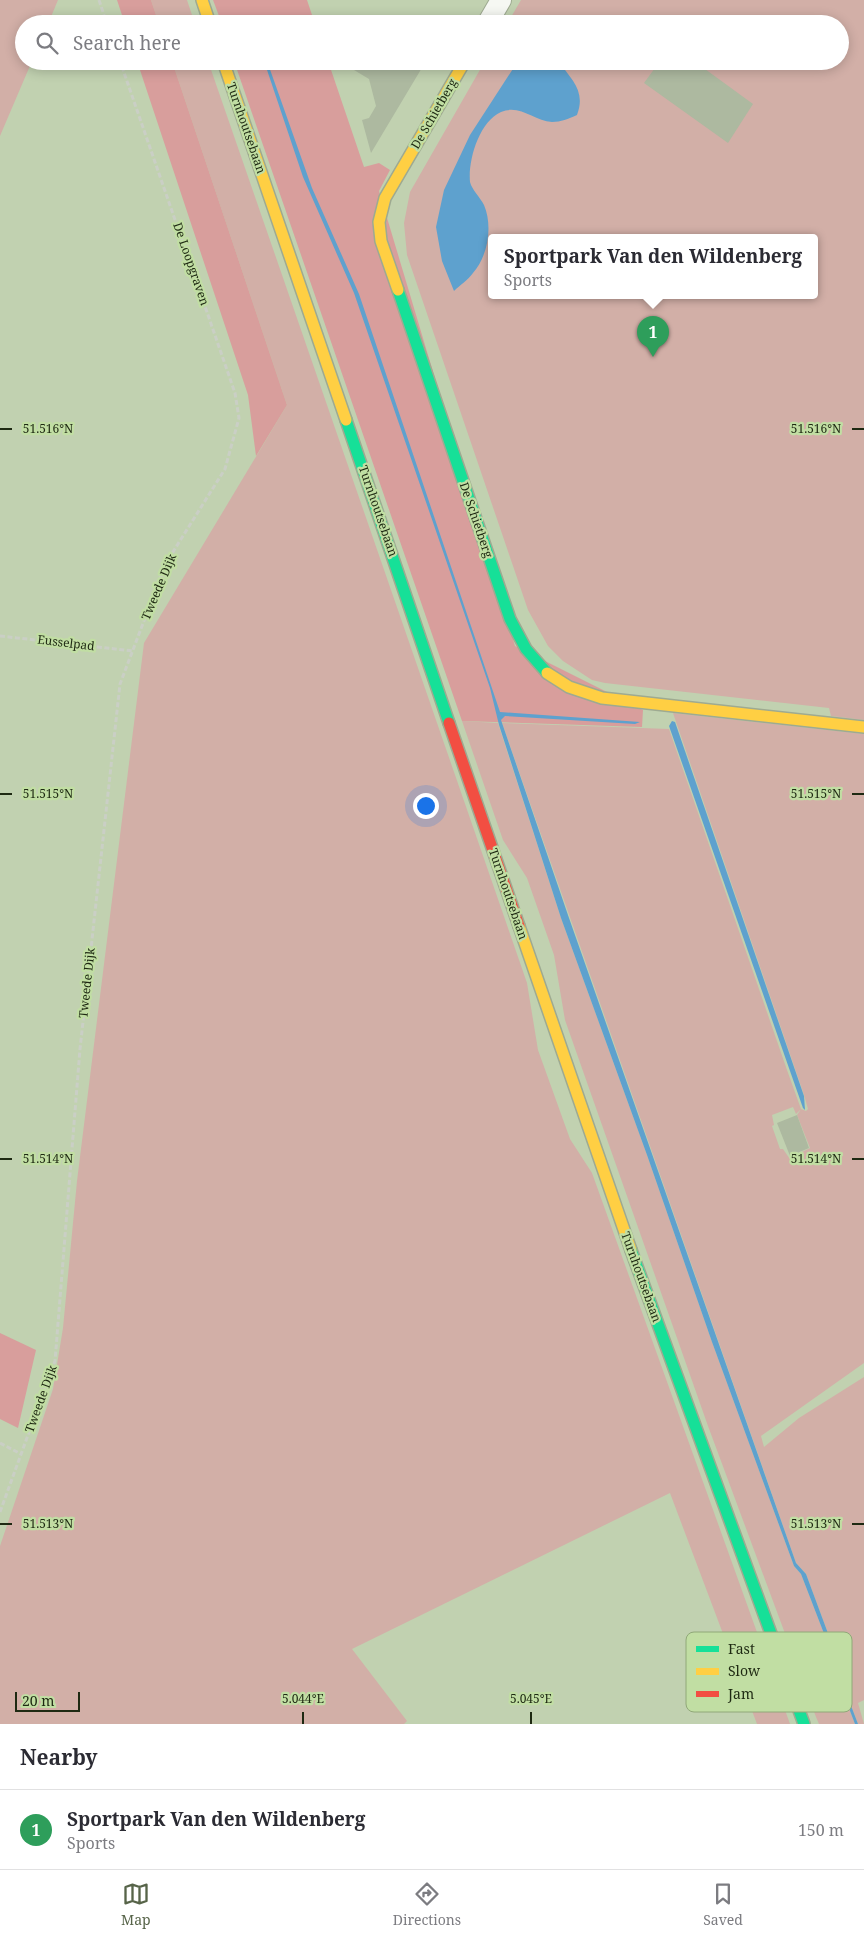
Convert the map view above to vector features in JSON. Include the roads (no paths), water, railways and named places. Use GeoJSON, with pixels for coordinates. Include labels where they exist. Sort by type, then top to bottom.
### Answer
{"type":"FeatureCollection","features":[{"type":"Feature","properties":{"kind":"main road"},"geometry":{"type":"LineString","coordinates":[[202,0],[207,15]]}},
{"type":"Feature","properties":{"kind":"main road","name":"Turnhoutsebaan"},"geometry":{"type":"LineString","coordinates":[[226,70],[603,1173],[770,1632]]}},
{"type":"Feature","properties":{"kind":"main road","name":"De Schietberg"},"geometry":{"type":"LineString","coordinates":[[460,70],[385,198],[379,222],[402,307],[510,619],[521,642],[543,671],[556,682],[583,694],[602,698],[864,726]]}},
{"type":"Feature","properties":{"kind":"main road","name":"Turnhoutsebaan"},"geometry":{"type":"LineString","coordinates":[[800,1712],[804,1724]]}},
{"type":"Feature","properties":{"kind":"street"},"geometry":{"type":"LineString","coordinates":[[492,15],[501,0]]}},
{"type":"Feature","properties":{"kind":"water"},"geometry":{"type":"Polygon","coordinates":[[[267,70],[270,70],[312,188],[359,294],[500,712],[640,722],[635,724],[505,716],[501,720],[796,1563],[806,1574],[828,1632],[823,1632],[801,1574],[794,1566],[712,1342],[647,1155],[561,918],[499,725],[490,688],[354,293],[303,177],[267,70]]]}},
{"type":"Feature","properties":{"kind":"water"},"geometry":{"type":"Polygon","coordinates":[[[512,70],[565,70],[579,92],[580,99],[577,115],[552,122],[539,119],[521,111],[508,110],[493,117],[481,133],[473,153],[470,182],[487,213],[487,241],[478,266],[469,278],[454,291],[442,261],[436,227],[444,190],[470,135],[512,70]]]}},
{"type":"Feature","properties":{"kind":"water"},"geometry":{"type":"Polygon","coordinates":[[[672,721],[675,722],[804,1096],[805,1110],[669,726],[672,721]]]}},
{"type":"Feature","properties":{"kind":"water"},"geometry":{"type":"Polygon","coordinates":[[[852,1708],[858,1724],[855,1724],[850,1712],[852,1708]]]}},
{"type":"Feature","properties":{"kind":"place","name":"Sportpark Van den Wildenberg"},"geometry":{"type":"Point","coordinates":[653,357]}}]}
